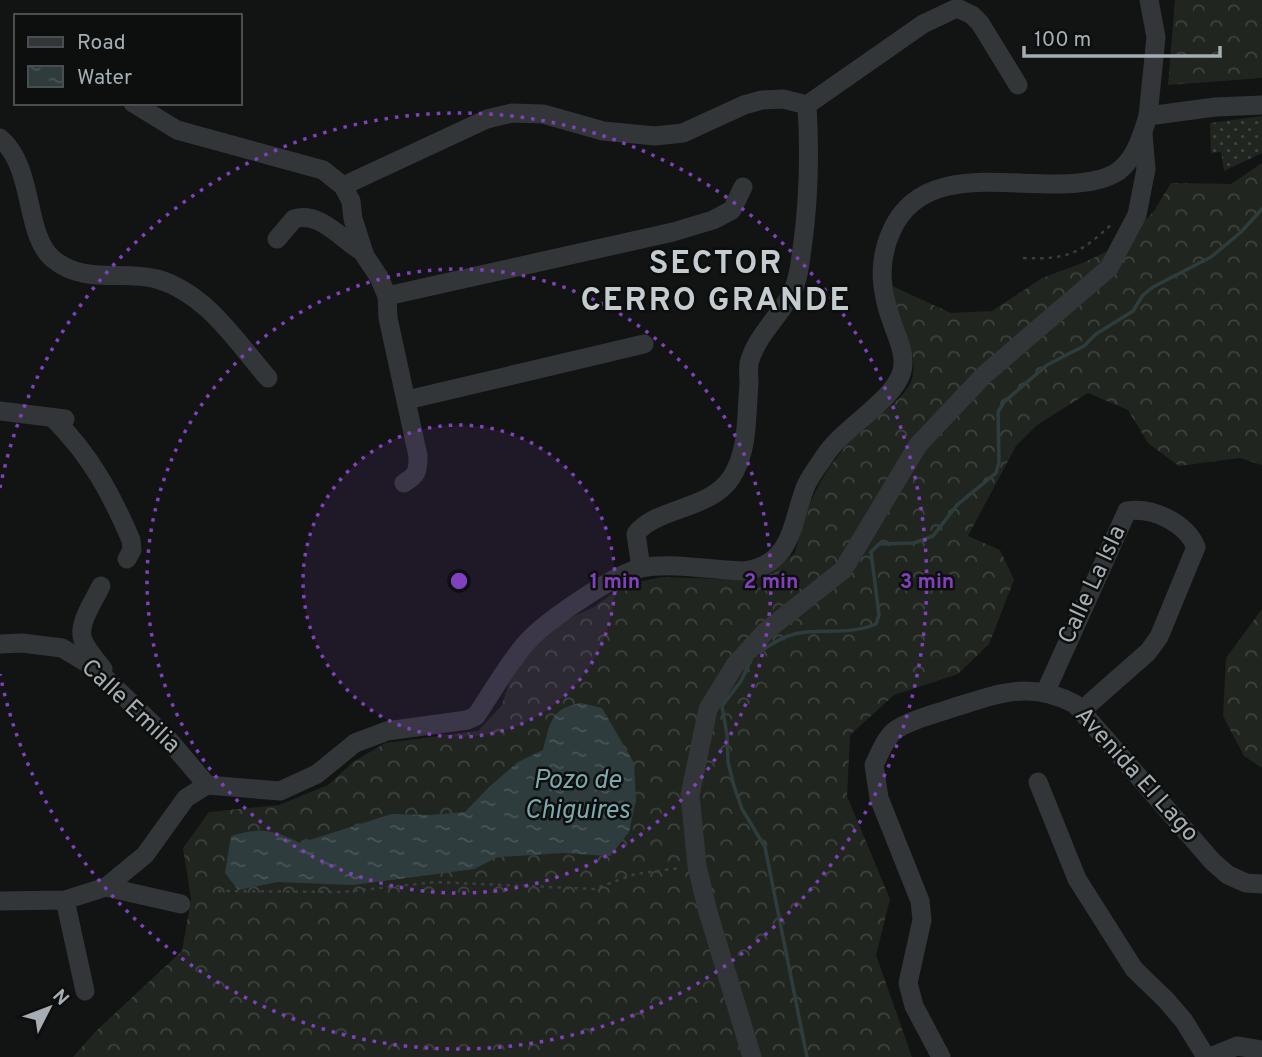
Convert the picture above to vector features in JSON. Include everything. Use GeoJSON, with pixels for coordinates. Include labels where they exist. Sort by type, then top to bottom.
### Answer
{"type":"FeatureCollection","features":[{"type":"Feature","properties":{"kind":"street"},"geometry":{"type":"LineString","coordinates":[[752,1057],[708,912],[697,866],[690,795],[708,709],[735,665],[766,631],[844,570],[918,445],[984,375],[1109,268],[1137,215],[1146,169],[1146,125],[1156,37],[1149,0]]}},
{"type":"Feature","properties":{"kind":"street"},"geometry":{"type":"LineString","coordinates":[[807,105],[923,24],[957,8],[972,15],[980,23],[1018,85]]}},
{"type":"Feature","properties":{"kind":"street"},"geometry":{"type":"LineString","coordinates":[[343,186],[487,119],[512,113],[544,114],[603,131],[655,136],[683,133],[744,105],[762,100],[783,99],[807,105]]}},
{"type":"Feature","properties":{"kind":"street"},"geometry":{"type":"LineString","coordinates":[[136,105],[177,130],[323,170],[343,186],[351,201],[353,219],[363,252],[387,296],[388,318],[415,434],[418,471],[404,483]]}},
{"type":"Feature","properties":{"kind":"street"},"geometry":{"type":"LineString","coordinates":[[641,568],[636,534],[643,524],[711,496],[730,479],[743,453],[747,427],[749,364],[763,332],[794,289],[800,263],[809,200],[807,105]]}},
{"type":"Feature","properties":{"kind":"street"},"geometry":{"type":"LineString","coordinates":[[1146,125],[1215,107],[1262,105]]}},
{"type":"Feature","properties":{"kind":"street"},"geometry":{"type":"LineString","coordinates":[[0,901],[65,900],[106,887],[145,855],[186,798],[207,785],[280,792],[317,774],[355,743],[387,731],[467,720],[476,716],[528,640],[622,575],[641,568],[660,566],[744,571],[757,569],[775,559],[787,544],[806,486],[827,452],[897,384],[903,368],[901,346],[892,323],[880,275],[891,230],[903,211],[919,196],[942,186],[973,182],[1058,185],[1093,181],[1121,170],[1136,151],[1146,125]]}},
{"type":"Feature","properties":{"kind":"street"},"geometry":{"type":"LineString","coordinates":[[0,138],[17,159],[42,245],[52,258],[85,274],[140,275],[160,280],[186,292],[206,307],[268,378]]}},
{"type":"Feature","properties":{"kind":"street"},"geometry":{"type":"LineString","coordinates":[[387,296],[673,232],[713,220],[732,210],[743,187]]}},
{"type":"Feature","properties":{"kind":"street"},"geometry":{"type":"LineString","coordinates":[[277,239],[294,219],[307,218],[320,222],[363,252]]}},
{"type":"Feature","properties":{"kind":"street"},"geometry":{"type":"LineString","coordinates":[[407,400],[644,344]]}},
{"type":"Feature","properties":{"kind":"street"},"geometry":{"type":"LineString","coordinates":[[0,411],[63,419],[101,478],[131,540],[132,550],[127,559]]}},
{"type":"Feature","properties":{"kind":"street","name":"Calle La Isla"},"geometry":{"type":"LineString","coordinates":[[1045,693],[1127,510],[1139,509],[1180,526],[1191,535],[1196,547],[1159,637],[1147,652],[1081,711]]}},
{"type":"Feature","properties":{"kind":"street"},"geometry":{"type":"LineString","coordinates":[[101,586],[82,631],[83,640],[108,680]]}},
{"type":"Feature","properties":{"kind":"street","name":"Calle Emilia"},"geometry":{"type":"LineString","coordinates":[[0,644],[22,643],[62,648],[94,667],[168,739],[207,785]]}},
{"type":"Feature","properties":{"kind":"street","name":"Avenida El Lago"},"geometry":{"type":"LineString","coordinates":[[942,1057],[914,1006],[908,983],[922,920],[920,901],[879,798],[874,765],[895,730],[917,719],[1009,691],[1057,695],[1075,704],[1228,876],[1246,883],[1262,884]]}},
{"type":"Feature","properties":{"kind":"street"},"geometry":{"type":"LineString","coordinates":[[1038,782],[1077,879],[1134,969],[1167,1000],[1208,1057],[1237,1046],[1262,1050]]}},
{"type":"Feature","properties":{"kind":"street"},"geometry":{"type":"LineString","coordinates":[[106,887],[181,904]]}},
{"type":"Feature","properties":{"kind":"street"},"geometry":{"type":"LineString","coordinates":[[65,900],[85,991]]}},
{"type":"Feature","properties":{"kind":"path"},"geometry":{"type":"LineString","coordinates":[[1024,258],[1054,259],[1073,254],[1118,218]]}},
{"type":"Feature","properties":{"kind":"path"},"geometry":{"type":"LineString","coordinates":[[218,891],[342,892],[436,882],[594,889],[635,874],[697,866]]}},
{"type":"Feature","properties":{"kind":"green space"},"geometry":{"type":"Polygon","coordinates":[[[1175,0],[1262,0],[1262,78],[1168,85],[1175,0]]]}},
{"type":"Feature","properties":{"kind":"green space"},"geometry":{"type":"Polygon","coordinates":[[[1262,116],[1262,153],[1224,171],[1221,152],[1211,153],[1210,123],[1262,116]]]}},
{"type":"Feature","properties":{"kind":"green space"},"geometry":{"type":"Polygon","coordinates":[[[1262,163],[1262,465],[1240,458],[1179,466],[1148,443],[1128,410],[1088,393],[1037,425],[1016,446],[968,536],[1000,550],[1014,580],[989,644],[958,674],[894,695],[850,735],[847,796],[890,899],[876,955],[912,1057],[73,1057],[96,1031],[182,951],[191,899],[183,848],[209,812],[279,805],[328,785],[353,762],[385,743],[478,731],[502,705],[509,683],[526,655],[557,624],[594,607],[624,585],[662,577],[724,579],[764,576],[795,553],[810,504],[824,476],[855,436],[903,395],[912,379],[912,355],[896,309],[892,286],[951,313],[992,311],[1042,278],[1085,262],[1124,243],[1154,211],[1171,183],[1231,184],[1262,163]]]}},
{"type":"Feature","properties":{"kind":"green space"},"geometry":{"type":"Polygon","coordinates":[[[1262,609],[1262,768],[1244,756],[1223,716],[1226,658],[1262,609]]]}},
{"type":"Feature","properties":{"kind":"water","name":"Pozo de Chiguires"},"geometry":{"type":"Polygon","coordinates":[[[581,703],[602,708],[634,763],[636,800],[629,832],[610,856],[563,853],[498,857],[474,869],[353,885],[278,882],[238,890],[225,873],[231,836],[241,833],[267,831],[300,843],[392,814],[465,812],[518,762],[543,750],[550,725],[557,713],[581,703]]]}},
{"type":"Feature","properties":{"kind":"waterway"},"geometry":{"type":"LineString","coordinates":[[759,652],[781,639],[799,633],[853,630],[876,624],[879,615],[871,552],[879,544],[914,543],[933,536],[957,505],[996,473],[999,462],[998,412],[1004,402],[1047,365],[1084,346],[1096,334],[1133,311],[1143,295],[1153,287],[1211,257],[1241,232],[1262,209]]}},
{"type":"Feature","properties":{"kind":"waterway"},"geometry":{"type":"LineString","coordinates":[[751,660],[741,681],[722,706],[728,762],[742,809],[765,847],[807,1057]]}},
{"type":"Feature","properties":{"kind":"district","name":"SECTOR CERRO GRANDE"},"geometry":{"type":"Point","coordinates":[716,284]}}]}
